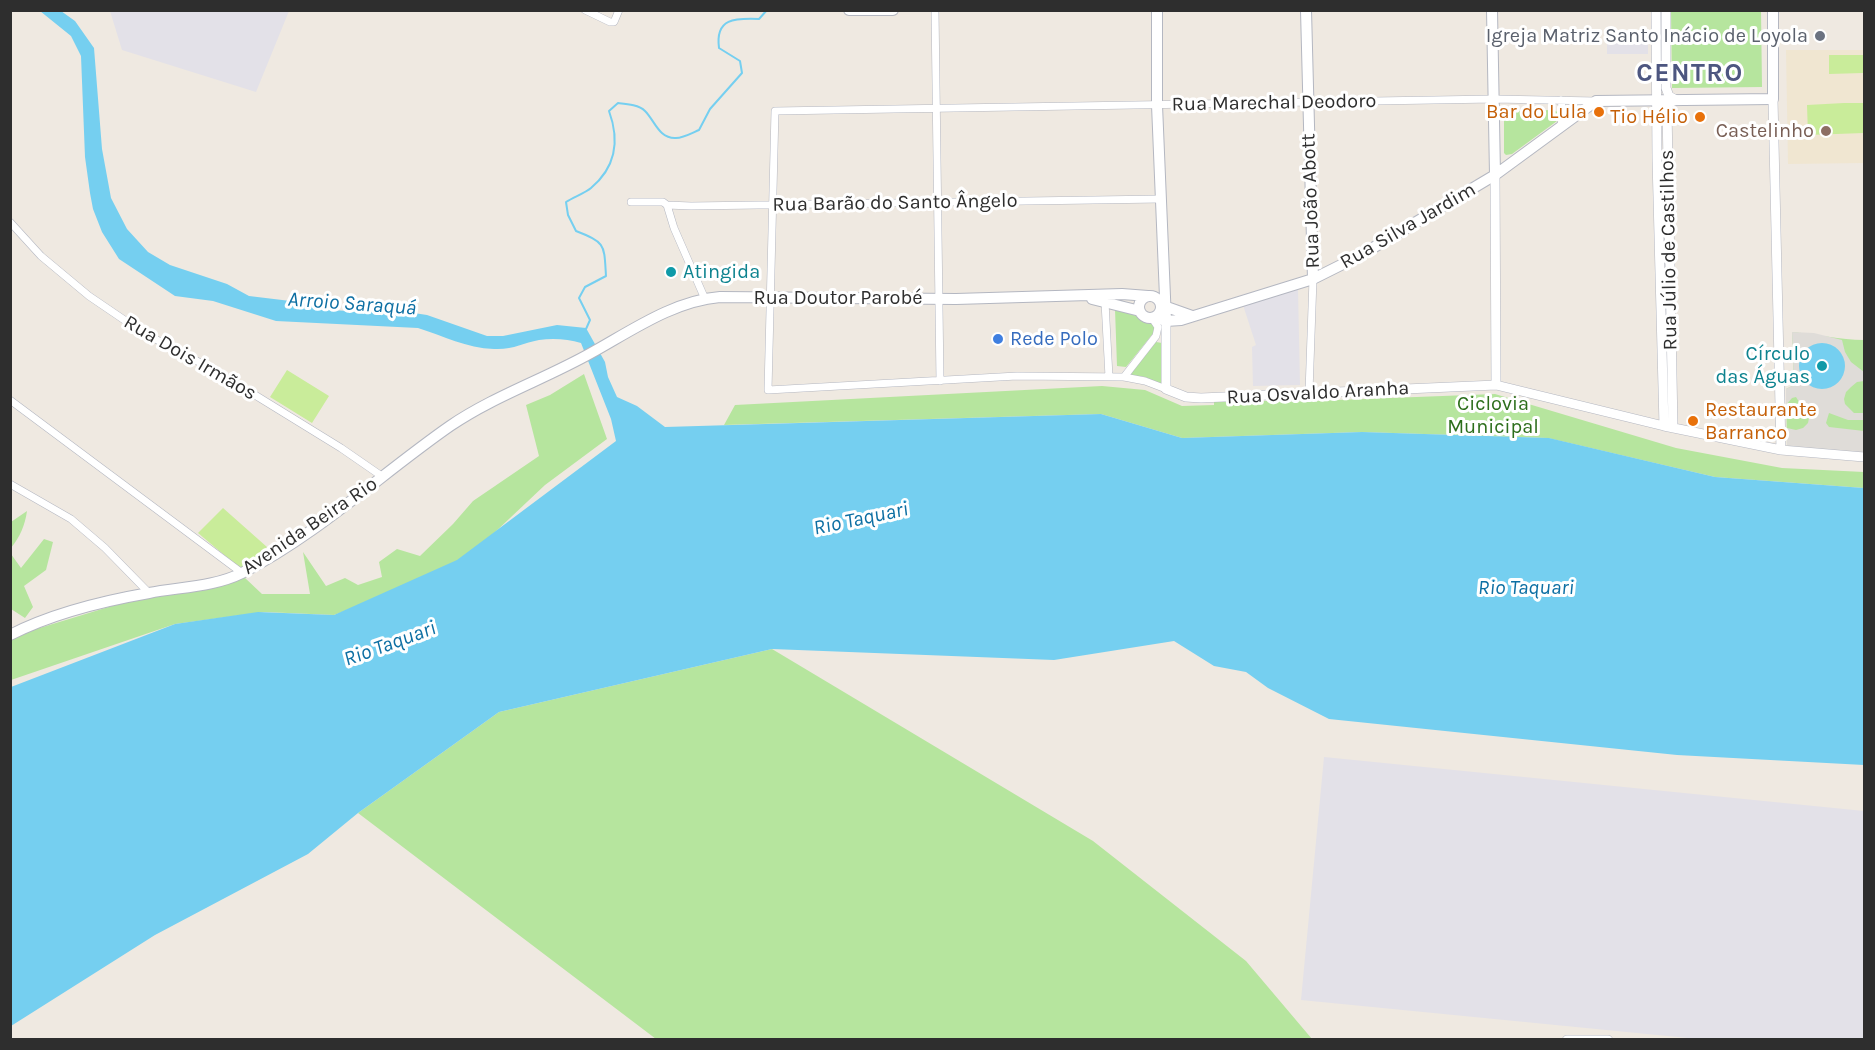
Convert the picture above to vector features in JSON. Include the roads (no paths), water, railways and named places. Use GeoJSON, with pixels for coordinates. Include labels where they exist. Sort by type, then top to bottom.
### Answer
{"type":"FeatureCollection","features":[{"type":"Feature","properties":{"kind":"main road"},"geometry":{"type":"LineString","coordinates":[[849,10],[893,10]]}},
{"type":"Feature","properties":{"kind":"main road"},"geometry":{"type":"LineString","coordinates":[[1157,10],[1157,105],[1164,276],[1163,306],[1166,321]]}},
{"type":"Feature","properties":{"kind":"main road","name":"Rua João Abott"},"geometry":{"type":"LineString","coordinates":[[1306,10],[1313,279]]}},
{"type":"Feature","properties":{"kind":"main road"},"geometry":{"type":"LineString","coordinates":[[1492,10],[1496,162],[1501,164],[1516,161]]}},
{"type":"Feature","properties":{"kind":"main road"},"geometry":{"type":"LineString","coordinates":[[1773,10],[1773,99]]}},
{"type":"Feature","properties":{"kind":"main road","name":"Rua Marechal Deodoro"},"geometry":{"type":"LineString","coordinates":[[1596,101],[1773,99]]}},
{"type":"Feature","properties":{"kind":"main road","name":"Rua Silva Jardim"},"geometry":{"type":"LineString","coordinates":[[1153,317],[1166,321],[1181,320],[1313,279],[1361,255],[1491,178],[1596,101]]}},
{"type":"Feature","properties":{"kind":"main road","name":"Rua Silva Jardim"},"geometry":{"type":"LineString","coordinates":[[1491,178],[1496,162]]}},
{"type":"Feature","properties":{"kind":"main road"},"geometry":{"type":"LineString","coordinates":[[1163,306],[1153,317],[1145,316],[1140,311],[1140,302],[1150,296],[1164,276]]}},
{"type":"Feature","properties":{"kind":"main road","name":"Rua Doutor Parobé"},"geometry":{"type":"LineString","coordinates":[[604,346],[664,314],[705,298],[939,299],[1122,294],[1150,296]]}},
{"type":"Feature","properties":{"kind":"main road","name":"Rua Doutor Parobé"},"geometry":{"type":"LineString","coordinates":[[1083,296],[1140,311]]}},
{"type":"Feature","properties":{"kind":"main road"},"geometry":{"type":"LineString","coordinates":[[1150,296],[1157,299],[1163,306],[1192,316]]}},
{"type":"Feature","properties":{"kind":"main road","name":"Avenida Beira Rio"},"geometry":{"type":"LineString","coordinates":[[10,635],[69,612],[149,593],[218,582],[242,573],[304,535],[471,413],[604,346]]}},
{"type":"Feature","properties":{"kind":"street"},"geometry":{"type":"LineString","coordinates":[[585,10],[614,22],[620,10]]}},
{"type":"Feature","properties":{"kind":"street"},"geometry":{"type":"LineString","coordinates":[[935,10],[940,381]]}},
{"type":"Feature","properties":{"kind":"street","name":"Rua Júlio de Castilhos"},"geometry":{"type":"LineString","coordinates":[[1656,10],[1657,159],[1664,235],[1668,427]]}},
{"type":"Feature","properties":{"kind":"street"},"geometry":{"type":"LineString","coordinates":[[1666,10],[1666,88],[1669,96],[1677,100]]}},
{"type":"Feature","properties":{"kind":"street","name":"Rua Marechal Deodoro"},"geometry":{"type":"LineString","coordinates":[[773,205],[776,111],[1494,99],[1596,101]]}},
{"type":"Feature","properties":{"kind":"street"},"geometry":{"type":"LineString","coordinates":[[1773,99],[1781,450]]}},
{"type":"Feature","properties":{"kind":"street"},"geometry":{"type":"LineString","coordinates":[[1561,100],[1563,113],[1561,125]]}},
{"type":"Feature","properties":{"kind":"street","name":"Rua Júlio de Castilhos"},"geometry":{"type":"LineString","coordinates":[[1664,235],[1668,159],[1667,106],[1677,100]]}},
{"type":"Feature","properties":{"kind":"street"},"geometry":{"type":"LineString","coordinates":[[1657,159],[1668,159]]}},
{"type":"Feature","properties":{"kind":"street"},"geometry":{"type":"LineString","coordinates":[[1491,178],[1496,385]]}},
{"type":"Feature","properties":{"kind":"street","name":"Rua Barão do Santo Ângelo"},"geometry":{"type":"LineString","coordinates":[[631,202],[663,202],[668,205],[773,205],[1161,199]]}},
{"type":"Feature","properties":{"kind":"street"},"geometry":{"type":"LineString","coordinates":[[668,205],[674,228],[705,298]]}},
{"type":"Feature","properties":{"kind":"street"},"geometry":{"type":"LineString","coordinates":[[772,297],[773,205]]}},
{"type":"Feature","properties":{"kind":"street","name":"Rua Dois Irmãos"},"geometry":{"type":"LineString","coordinates":[[10,222],[41,256],[89,296],[133,326],[242,387],[341,448],[383,477]]}},
{"type":"Feature","properties":{"kind":"street","name":"Rua João Abott"},"geometry":{"type":"LineString","coordinates":[[1309,392],[1313,279]]}},
{"type":"Feature","properties":{"kind":"street","name":"Rua Osvaldo Aranha"},"geometry":{"type":"LineString","coordinates":[[772,297],[768,390],[1017,376],[1124,377],[1145,381],[1186,397],[1202,398],[1496,385],[1668,427],[1781,450],[1864,458]]}},
{"type":"Feature","properties":{"kind":"street"},"geometry":{"type":"LineString","coordinates":[[1106,302],[1109,376]]}},
{"type":"Feature","properties":{"kind":"street"},"geometry":{"type":"LineString","coordinates":[[1124,377],[1156,336],[1158,327],[1153,317]]}},
{"type":"Feature","properties":{"kind":"street"},"geometry":{"type":"LineString","coordinates":[[1166,321],[1166,389]]}},
{"type":"Feature","properties":{"kind":"street"},"geometry":{"type":"LineString","coordinates":[[10,400],[242,573]]}},
{"type":"Feature","properties":{"kind":"street"},"geometry":{"type":"LineString","coordinates":[[10,484],[71,519],[105,548],[149,593]]}},
{"type":"Feature","properties":{"kind":"street"},"geometry":{"type":"LineString","coordinates":[[1567,1040],[1608,1040]]}},
{"type":"Feature","properties":{"kind":"water","name":"Rio Taquari"},"geometry":{"type":"Polygon","coordinates":[[[40,11],[61,11],[75,21],[94,48],[102,149],[111,198],[127,229],[148,252],[170,265],[227,284],[249,296],[307,303],[331,310],[366,312],[394,310],[427,315],[487,336],[503,336],[557,325],[586,328],[605,362],[608,377],[617,397],[637,406],[665,427],[1101,414],[1182,438],[1362,432],[1549,438],[1715,477],[1864,488],[1864,765],[1677,755],[1329,719],[1268,688],[1246,672],[1214,666],[1174,641],[1054,660],[772,649],[499,712],[358,813],[308,854],[155,935],[11,1026],[11,687],[175,624],[258,612],[334,615],[457,560],[616,441],[611,419],[581,343],[544,339],[494,349],[465,344],[418,328],[276,321],[213,301],[175,296],[119,259],[102,232],[93,209],[90,193],[85,157],[81,56],[71,36],[40,11]]]}},
{"type":"Feature","properties":{"kind":"water","name":"Círculo das Águas"},"geometry":{"type":"Polygon","coordinates":[[[1822,343],[1838,350],[1845,366],[1838,382],[1822,389],[1806,382],[1799,366],[1806,350],[1822,343]]]}},
{"type":"Feature","properties":{"kind":"waterway"},"geometry":{"type":"LineString","coordinates":[[586,329],[590,320],[579,298],[585,287],[606,276],[605,257],[602,246],[598,242],[576,231],[568,215],[566,202],[591,188],[611,162],[615,143],[609,111],[618,103],[640,107],[661,133],[670,138],[682,137],[699,130],[710,109],[742,73],[740,61],[719,48],[720,31],[728,22],[759,19],[767,10]]}},
{"type":"Feature","properties":{"kind":"place","name":"Igreja Matriz Santo Inácio de Loyola"},"geometry":{"type":"Point","coordinates":[1820,36]}},
{"type":"Feature","properties":{"kind":"place","name":"Bar do Lula"},"geometry":{"type":"Point","coordinates":[1599,112]}},
{"type":"Feature","properties":{"kind":"place","name":"Tio Hélio"},"geometry":{"type":"Point","coordinates":[1700,117]}},
{"type":"Feature","properties":{"kind":"place","name":"Castelinho"},"geometry":{"type":"Point","coordinates":[1826,131]}},
{"type":"Feature","properties":{"kind":"place","name":"Atingida"},"geometry":{"type":"Point","coordinates":[671,272]}},
{"type":"Feature","properties":{"kind":"place","name":"Rede Polo"},"geometry":{"type":"Point","coordinates":[998,339]}},
{"type":"Feature","properties":{"kind":"place","name":"Círculo das Águas"},"geometry":{"type":"Point","coordinates":[1822,366]}},
{"type":"Feature","properties":{"kind":"place","name":"Restaurante Barranco"},"geometry":{"type":"Point","coordinates":[1693,421]}},
{"type":"Feature","properties":{"kind":"district","name":"CENTRO"},"geometry":{"type":"Point","coordinates":[1690,74]}},
{"type":"Feature","properties":{"kind":"water label","name":"Arroio Saraquá"},"geometry":{"type":"Point","coordinates":[352,304]}},
{"type":"Feature","properties":{"kind":"park label","name":"Ciclovia Municipal"},"geometry":{"type":"Point","coordinates":[1493,416]}}]}
